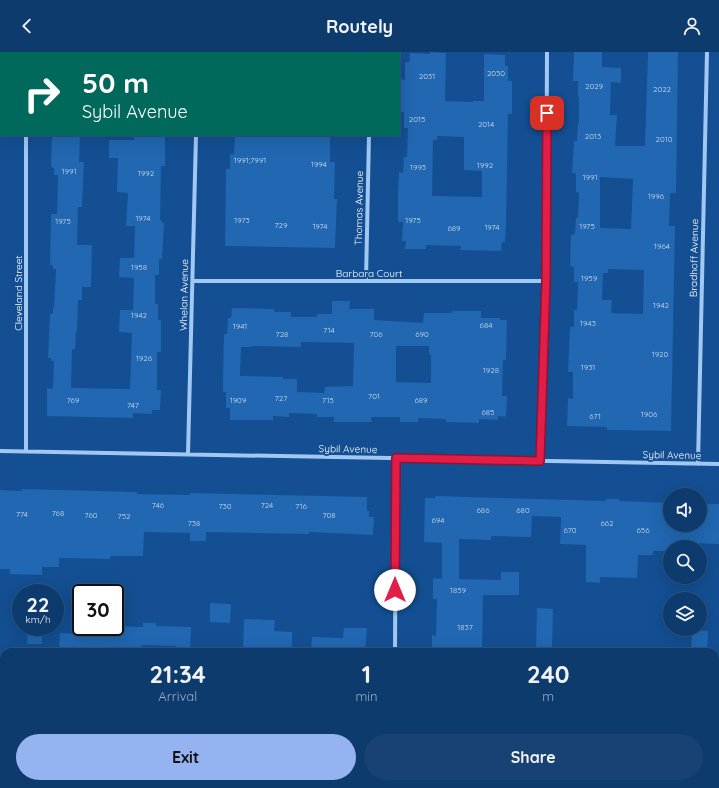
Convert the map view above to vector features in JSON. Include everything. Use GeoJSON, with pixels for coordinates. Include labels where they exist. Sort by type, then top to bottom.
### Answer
{"type":"FeatureCollection","features":[{"type":"Feature","properties":{"kind":"street"},"geometry":{"type":"LineString","coordinates":[[540,461],[546,281],[547,52]]}},
{"type":"Feature","properties":{"kind":"street","name":"Bradhoff Avenue"},"geometry":{"type":"LineString","coordinates":[[698,464],[707,52]]}},
{"type":"Feature","properties":{"kind":"street","name":"Cleveland Street"},"geometry":{"type":"LineString","coordinates":[[26,136],[26,451]]}},
{"type":"Feature","properties":{"kind":"street","name":"Whelan Avenue"},"geometry":{"type":"LineString","coordinates":[[188,454],[196,136]]}},
{"type":"Feature","properties":{"kind":"street","name":"Thomas Avenue"},"geometry":{"type":"LineString","coordinates":[[366,281],[369,136]]}},
{"type":"Feature","properties":{"kind":"street","name":"Barbara Court"},"geometry":{"type":"LineString","coordinates":[[193,281],[546,281]]}},
{"type":"Feature","properties":{"kind":"street","name":"Sybil Avenue"},"geometry":{"type":"LineString","coordinates":[[0,451],[719,464]]}},
{"type":"Feature","properties":{"kind":"street"},"geometry":{"type":"LineString","coordinates":[[395,648],[396,458]]}},
{"type":"Feature","properties":{"kind":"building"},"geometry":{"type":"Polygon","coordinates":[[[430,52],[446,53],[445,101],[473,102],[484,101],[484,54],[505,55],[505,66],[508,66],[508,81],[512,81],[512,114],[508,114],[506,224],[505,242],[502,242],[501,251],[460,250],[461,246],[426,245],[426,249],[405,249],[406,241],[402,241],[403,222],[398,222],[399,172],[403,173],[404,157],[407,157],[408,128],[404,128],[404,112],[401,112],[401,79],[405,80],[405,62],[410,62],[410,53],[430,54],[430,52]],[[437,136],[437,140],[433,140],[432,196],[482,197],[482,171],[464,170],[464,137],[437,136]]]}},
{"type":"Feature","properties":{"kind":"building"},"geometry":{"type":"Polygon","coordinates":[[[574,52],[602,52],[602,67],[621,68],[621,83],[611,82],[610,115],[617,115],[615,146],[645,146],[648,52],[678,52],[676,193],[670,193],[669,226],[675,226],[671,431],[607,430],[607,427],[567,426],[568,398],[573,399],[573,372],[568,372],[570,327],[574,327],[574,310],[577,310],[578,282],[574,282],[574,267],[570,266],[571,235],[575,234],[576,218],[578,218],[579,193],[576,192],[576,173],[572,173],[574,141],[577,141],[579,123],[578,81],[573,81],[574,52]],[[600,177],[600,228],[631,229],[633,179],[600,177]],[[608,269],[608,273],[603,273],[602,300],[612,300],[611,313],[643,314],[644,270],[608,269]]]}},
{"type":"Feature","properties":{"kind":"building"},"geometry":{"type":"Polygon","coordinates":[[[52,136],[80,136],[79,162],[84,162],[82,207],[78,207],[77,245],[92,245],[91,287],[82,287],[82,300],[78,300],[75,349],[72,349],[71,388],[130,389],[132,333],[119,332],[120,310],[133,310],[134,278],[119,277],[120,258],[134,258],[135,226],[126,226],[128,193],[117,192],[118,158],[109,158],[109,140],[134,140],[134,136],[165,136],[165,166],[161,166],[160,220],[164,223],[162,259],[159,259],[159,275],[155,275],[155,304],[158,304],[158,320],[161,320],[161,352],[157,352],[157,390],[161,390],[160,410],[152,410],[152,414],[133,413],[133,418],[47,416],[47,388],[53,389],[54,361],[51,361],[51,358],[48,358],[50,314],[53,314],[54,307],[56,269],[53,269],[53,265],[50,265],[51,214],[57,214],[58,175],[54,175],[54,168],[51,167],[52,136]]]}},
{"type":"Feature","properties":{"kind":"building"},"geometry":{"type":"Polygon","coordinates":[[[235,136],[330,136],[330,162],[335,162],[334,199],[337,199],[335,248],[225,246],[226,169],[230,169],[230,154],[234,154],[235,136]]]}},
{"type":"Feature","properties":{"kind":"building"},"geometry":{"type":"Polygon","coordinates":[[[332,301],[350,301],[349,309],[374,309],[374,320],[423,323],[424,313],[481,311],[481,318],[500,318],[500,320],[507,320],[506,360],[503,360],[502,396],[507,396],[506,417],[498,416],[498,420],[479,419],[479,423],[446,422],[446,419],[418,418],[418,422],[400,422],[400,417],[371,417],[372,422],[334,422],[334,417],[317,417],[317,414],[289,413],[289,417],[273,416],[273,420],[230,420],[230,408],[226,408],[226,392],[223,392],[223,377],[224,334],[227,334],[228,318],[231,318],[232,308],[274,309],[274,312],[291,312],[291,317],[317,317],[317,314],[332,314],[332,301]],[[301,342],[301,347],[241,347],[240,376],[283,377],[283,379],[297,379],[297,392],[324,393],[325,387],[353,386],[354,343],[301,342]],[[396,346],[396,382],[431,383],[431,355],[429,354],[429,346],[396,346]]]}},
{"type":"Feature","properties":{"kind":"building"},"geometry":{"type":"Polygon","coordinates":[[[22,489],[137,492],[137,494],[190,495],[190,493],[367,497],[367,511],[369,511],[369,517],[374,517],[373,535],[309,532],[309,534],[206,532],[206,541],[190,541],[190,533],[144,532],[143,556],[110,556],[110,559],[59,558],[59,567],[42,567],[42,575],[10,574],[10,569],[0,569],[0,490],[22,491],[22,489]]]}},
{"type":"Feature","properties":{"kind":"building"},"geometry":{"type":"Polygon","coordinates":[[[435,496],[606,501],[606,499],[619,499],[619,501],[663,503],[663,532],[707,532],[707,504],[719,504],[719,544],[707,544],[707,540],[663,540],[663,551],[653,551],[653,555],[638,555],[637,578],[600,577],[600,583],[586,582],[586,545],[560,544],[561,517],[532,516],[531,537],[491,536],[491,540],[459,539],[459,579],[501,580],[501,572],[519,572],[519,595],[483,595],[482,648],[432,648],[432,635],[436,636],[437,599],[433,599],[433,578],[442,579],[442,543],[424,542],[425,498],[435,498],[435,496]]]}},
{"type":"Feature","properties":{"kind":"building"},"geometry":{"type":"Polygon","coordinates":[[[210,603],[231,604],[230,623],[210,622],[210,603]]]}},
{"type":"Feature","properties":{"kind":"building"},"geometry":{"type":"Polygon","coordinates":[[[537,608],[553,609],[552,648],[536,648],[537,608]]]}},
{"type":"Feature","properties":{"kind":"building"},"geometry":{"type":"Polygon","coordinates":[[[244,619],[275,620],[274,631],[292,632],[292,648],[243,648],[244,619]]]}},
{"type":"Feature","properties":{"kind":"building"},"geometry":{"type":"Polygon","coordinates":[[[143,623],[156,623],[156,626],[191,627],[190,648],[142,645],[141,648],[59,648],[60,636],[64,636],[64,633],[72,633],[72,636],[124,636],[124,626],[143,627],[143,623]]]}},
{"type":"Feature","properties":{"kind":"building"},"geometry":{"type":"Polygon","coordinates":[[[344,628],[367,628],[365,648],[311,648],[312,637],[343,638],[344,628]]]}},
{"type":"Feature","properties":{"kind":"building"},"geometry":{"type":"Polygon","coordinates":[[[708,631],[707,648],[691,648],[692,636],[707,636],[708,631]]]}},
{"type":"Feature","properties":{"kind":"building"},"geometry":{"type":"Polygon","coordinates":[[[27,636],[42,636],[42,644],[27,644],[27,636]]]}},
{"type":"Feature","properties":{"kind":"route"},"geometry":{"type":"LineString","coordinates":[[395,590],[396,458],[540,461],[546,281],[547,113]]}}]}
